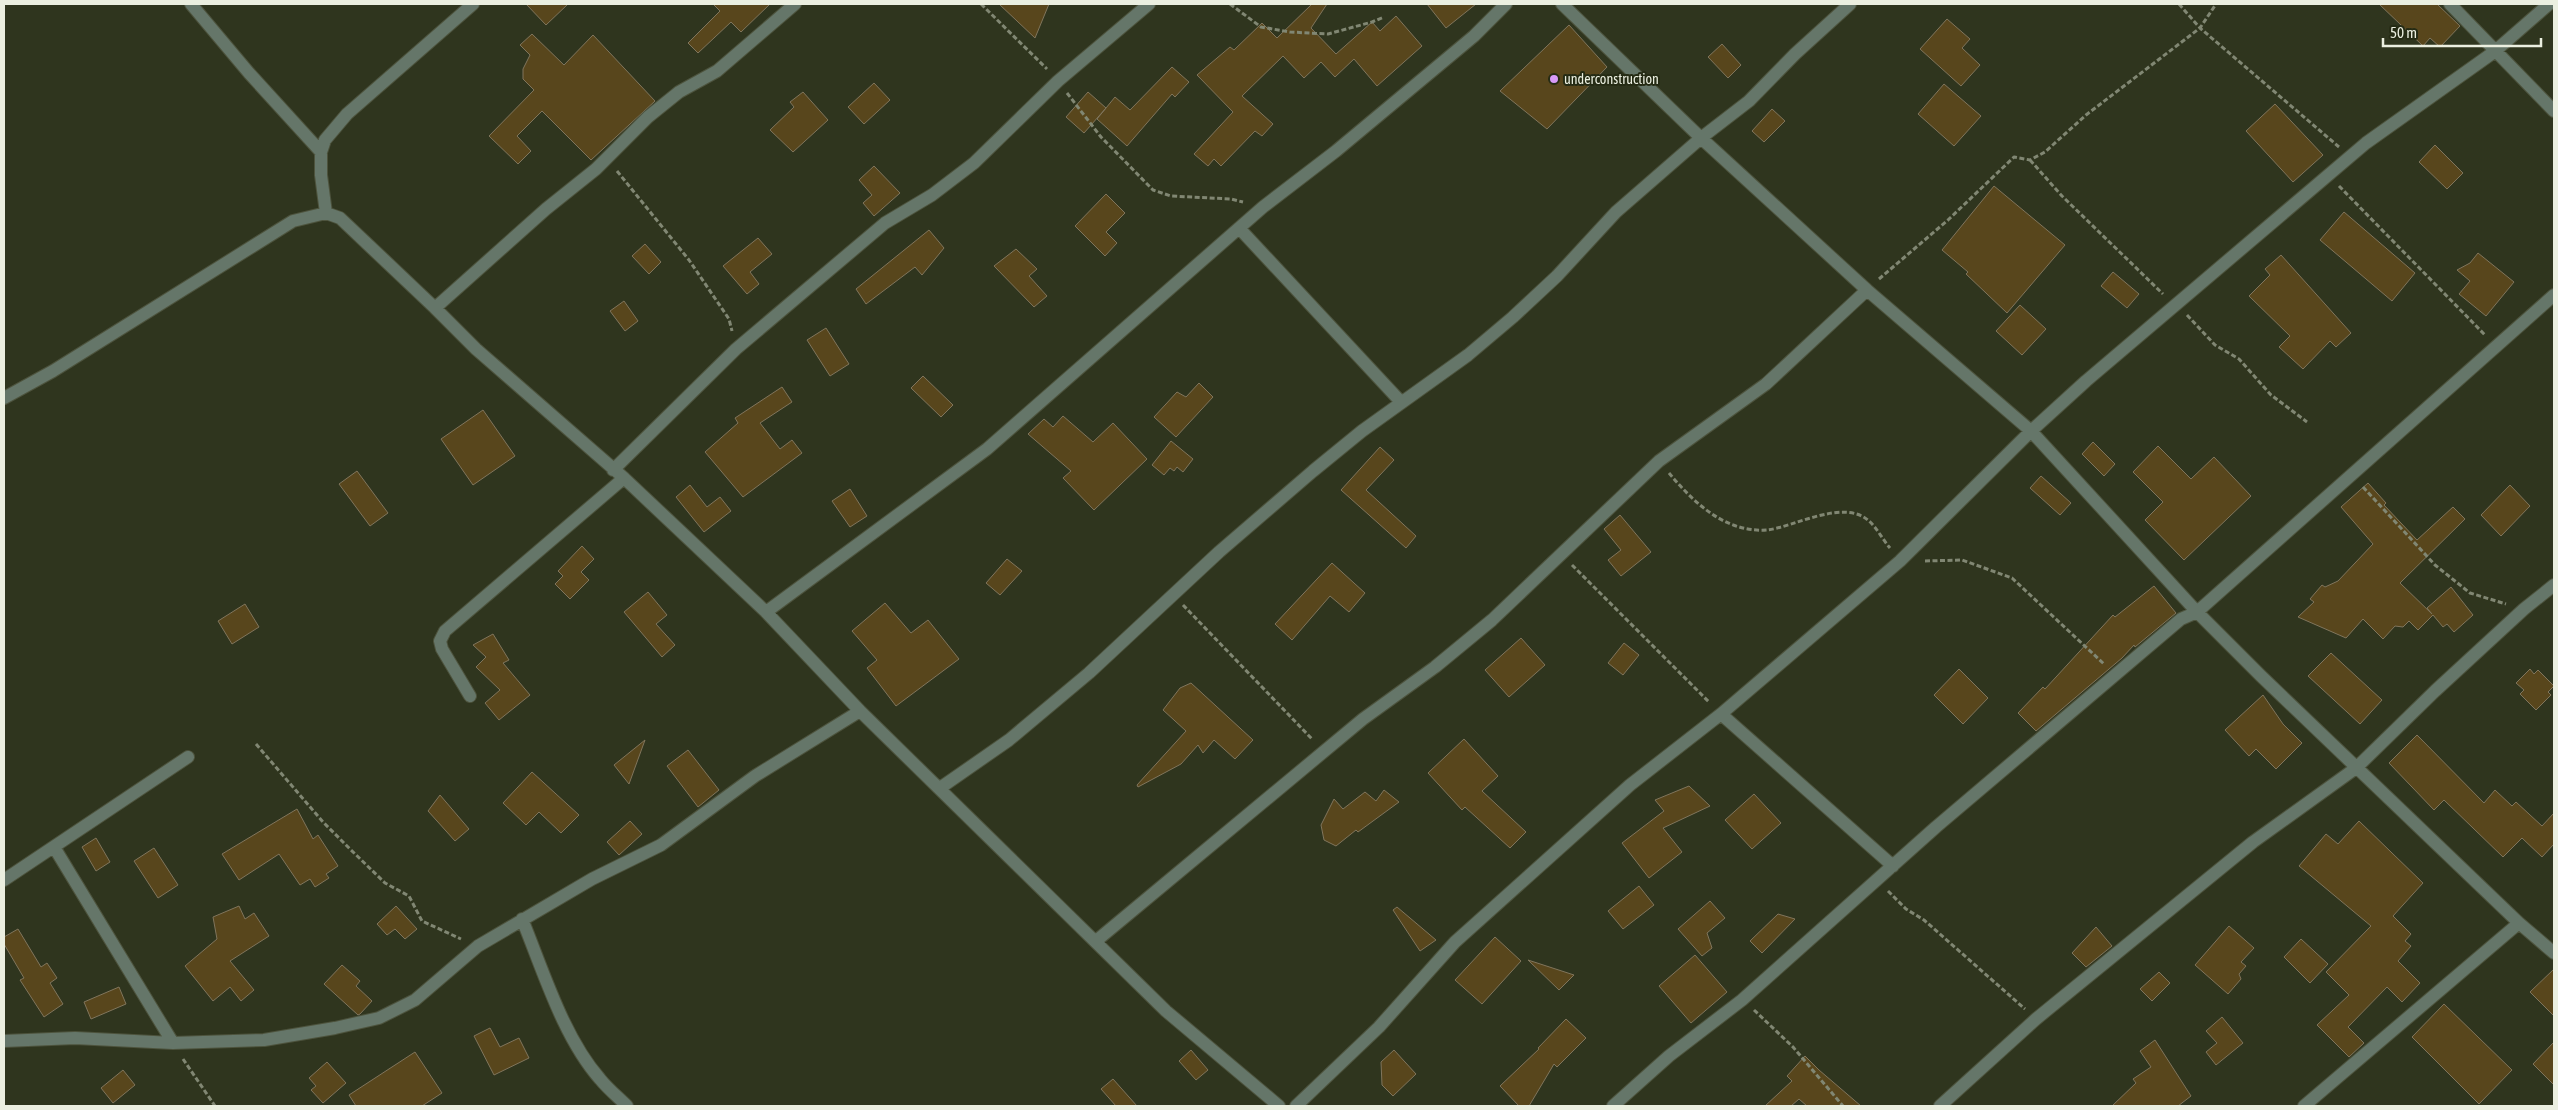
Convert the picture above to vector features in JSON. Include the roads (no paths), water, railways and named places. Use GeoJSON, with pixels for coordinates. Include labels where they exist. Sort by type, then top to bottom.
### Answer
{"type":"FeatureCollection","features":[{"type":"Feature","properties":{"kind":"street"},"geometry":{"type":"LineString","coordinates":[[191,4],[249,73],[321,152]]}},
{"type":"Feature","properties":{"kind":"street"},"geometry":{"type":"LineString","coordinates":[[326,213],[321,152],[325,140],[347,114],[473,4]]}},
{"type":"Feature","properties":{"kind":"street"},"geometry":{"type":"LineString","coordinates":[[435,308],[606,158],[648,117],[679,92],[717,71],[795,4]]}},
{"type":"Feature","properties":{"kind":"street"},"geometry":{"type":"LineString","coordinates":[[613,470],[736,349],[885,223],[932,195],[974,163],[1058,81],[1149,4]]}},
{"type":"Feature","properties":{"kind":"street"},"geometry":{"type":"LineString","coordinates":[[766,612],[987,449],[1238,228],[1336,151],[1474,36],[1506,4]]}},
{"type":"Feature","properties":{"kind":"street"},"geometry":{"type":"LineString","coordinates":[[1562,4],[1701,138],[1868,290],[2031,431],[2198,612],[2356,768],[2519,923],[2554,953]]}},
{"type":"Feature","properties":{"kind":"street"},"geometry":{"type":"LineString","coordinates":[[940,788],[1010,740],[1089,673],[1174,596],[1219,552],[1313,470],[1401,402],[1468,355],[1513,317],[1556,276],[1616,212],[1701,138],[1749,101],[1795,54],[1850,4]]}},
{"type":"Feature","properties":{"kind":"street"},"geometry":{"type":"LineString","coordinates":[[2450,4],[2494,52],[2554,111]]}},
{"type":"Feature","properties":{"kind":"street"},"geometry":{"type":"LineString","coordinates":[[1296,1106],[1379,1027],[1455,942],[1630,786],[1721,714],[1900,561],[2031,431],[2174,305],[2276,222],[2366,143],[2494,52],[2549,4]]}},
{"type":"Feature","properties":{"kind":"street"},"geometry":{"type":"LineString","coordinates":[[4,398],[54,371],[293,221],[326,213],[340,218],[435,308],[476,350],[624,478],[766,612],[860,711],[1166,1011],[1279,1106]]}},
{"type":"Feature","properties":{"kind":"street"},"geometry":{"type":"LineString","coordinates":[[1238,228],[1401,402]]}},
{"type":"Feature","properties":{"kind":"street"},"geometry":{"type":"LineString","coordinates":[[1096,941],[1324,752],[1479,631],[1658,461],[1766,384],[1868,290]]}},
{"type":"Feature","properties":{"kind":"street"},"geometry":{"type":"LineString","coordinates":[[1613,1106],[1669,1056],[1742,1000],[1893,866],[2181,619],[2198,612],[2554,295]]}},
{"type":"Feature","properties":{"kind":"street"},"geometry":{"type":"LineString","coordinates":[[470,696],[442,649],[440,641],[445,631],[624,478]]}},
{"type":"Feature","properties":{"kind":"street"},"geometry":{"type":"LineString","coordinates":[[1940,1106],[2036,1018],[2253,842],[2356,768],[2524,609],[2554,585]]}},
{"type":"Feature","properties":{"kind":"street"},"geometry":{"type":"LineString","coordinates":[[4,1041],[75,1038],[173,1042],[264,1040],[335,1028],[379,1018],[415,1000],[478,946],[592,879],[661,845],[755,776],[860,711]]}},
{"type":"Feature","properties":{"kind":"street"},"geometry":{"type":"LineString","coordinates":[[1721,714],[1893,866]]}},
{"type":"Feature","properties":{"kind":"street"},"geometry":{"type":"LineString","coordinates":[[4,880],[188,757]]}},
{"type":"Feature","properties":{"kind":"street"},"geometry":{"type":"LineString","coordinates":[[54,847],[173,1042]]}},
{"type":"Feature","properties":{"kind":"street"},"geometry":{"type":"LineString","coordinates":[[522,919],[558,1005],[578,1046],[599,1078],[627,1106]]}},
{"type":"Feature","properties":{"kind":"street"},"geometry":{"type":"LineString","coordinates":[[2304,1106],[2519,923]]}},
{"type":"Feature","properties":{"kind":"place","name":"underconstruction"},"geometry":{"type":"Point","coordinates":[1554,79]}}]}
